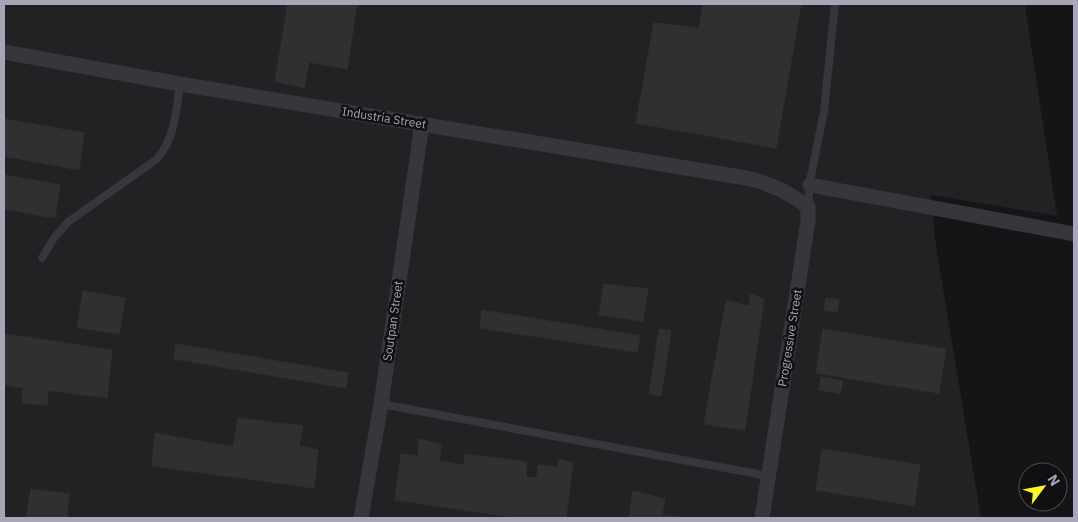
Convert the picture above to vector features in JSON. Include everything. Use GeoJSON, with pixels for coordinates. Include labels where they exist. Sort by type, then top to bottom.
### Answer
{"type":"FeatureCollection","features":[{"type":"Feature","properties":{"kind":"street","name":"Industria Street"},"geometry":{"type":"LineString","coordinates":[[4,52],[180,84],[651,160],[766,182],[792,194],[808,207]]}},
{"type":"Feature","properties":{"kind":"street","name":"Soutpan Street"},"geometry":{"type":"LineString","coordinates":[[361,518],[381,404],[422,124]]}},
{"type":"Feature","properties":{"kind":"street"},"geometry":{"type":"LineString","coordinates":[[810,185],[1074,234]]}},
{"type":"Feature","properties":{"kind":"street","name":"Progressive Street"},"geometry":{"type":"LineString","coordinates":[[762,518],[804,254],[808,207]]}},
{"type":"Feature","properties":{"kind":"lane"},"geometry":{"type":"LineString","coordinates":[[808,207],[810,185],[824,111],[835,4]]}},
{"type":"Feature","properties":{"kind":"lane"},"geometry":{"type":"LineString","coordinates":[[42,258],[54,238],[68,222],[156,159],[166,149],[173,128],[180,84]]}},
{"type":"Feature","properties":{"kind":"lane"},"geometry":{"type":"LineString","coordinates":[[381,404],[768,476]]}},
{"type":"Feature","properties":{"kind":"shaded area"},"geometry":{"type":"Polygon","coordinates":[[[4,4],[1025,5],[1057,216],[931,195],[936,246],[981,518],[4,518],[4,4]]]}},
{"type":"Feature","properties":{"kind":"building"},"geometry":{"type":"Polygon","coordinates":[[[288,4],[357,4],[347,69],[309,62],[304,88],[275,81],[288,4]]]}},
{"type":"Feature","properties":{"kind":"building"},"geometry":{"type":"Polygon","coordinates":[[[703,4],[801,4],[776,148],[636,123],[654,23],[699,28],[703,4]]]}},
{"type":"Feature","properties":{"kind":"building"},"geometry":{"type":"Polygon","coordinates":[[[4,119],[84,133],[79,170],[4,156],[4,119]]]}},
{"type":"Feature","properties":{"kind":"building"},"geometry":{"type":"Polygon","coordinates":[[[4,175],[60,185],[55,218],[4,209],[4,175]]]}},
{"type":"Feature","properties":{"kind":"building"},"geometry":{"type":"Polygon","coordinates":[[[604,284],[648,289],[643,321],[599,315],[604,284]]]}},
{"type":"Feature","properties":{"kind":"building"},"geometry":{"type":"Polygon","coordinates":[[[83,291],[125,298],[119,334],[77,327],[83,291]]]}},
{"type":"Feature","properties":{"kind":"building"},"geometry":{"type":"Polygon","coordinates":[[[750,294],[764,299],[745,430],[704,424],[726,301],[749,306],[750,294]]]}},
{"type":"Feature","properties":{"kind":"building"},"geometry":{"type":"Polygon","coordinates":[[[826,298],[839,300],[837,312],[824,310],[826,298]]]}},
{"type":"Feature","properties":{"kind":"building"},"geometry":{"type":"Polygon","coordinates":[[[482,310],[640,336],[637,352],[480,328],[482,310]]]}},
{"type":"Feature","properties":{"kind":"building"},"geometry":{"type":"Polygon","coordinates":[[[659,329],[671,331],[661,396],[649,394],[659,329]]]}},
{"type":"Feature","properties":{"kind":"building"},"geometry":{"type":"Polygon","coordinates":[[[823,329],[946,349],[939,393],[816,373],[823,329]]]}},
{"type":"Feature","properties":{"kind":"building"},"geometry":{"type":"Polygon","coordinates":[[[4,334],[25,337],[15,387],[4,384],[4,334]]]}},
{"type":"Feature","properties":{"kind":"building"},"geometry":{"type":"Polygon","coordinates":[[[25,337],[112,350],[107,398],[48,390],[47,405],[22,403],[23,387],[15,387],[25,337]]]}},
{"type":"Feature","properties":{"kind":"building"},"geometry":{"type":"Polygon","coordinates":[[[176,344],[348,373],[346,388],[174,359],[176,344]]]}},
{"type":"Feature","properties":{"kind":"building"},"geometry":{"type":"Polygon","coordinates":[[[821,377],[843,381],[840,394],[819,390],[821,377]]]}},
{"type":"Feature","properties":{"kind":"building"},"geometry":{"type":"Polygon","coordinates":[[[238,418],[303,426],[299,446],[318,450],[314,488],[152,466],[155,433],[233,447],[238,418]]]}},
{"type":"Feature","properties":{"kind":"building"},"geometry":{"type":"Polygon","coordinates":[[[419,439],[441,444],[439,461],[464,465],[465,454],[527,462],[526,477],[537,478],[538,465],[558,467],[558,459],[573,463],[566,518],[519,518],[395,500],[401,454],[418,456],[419,439]]]}},
{"type":"Feature","properties":{"kind":"building"},"geometry":{"type":"Polygon","coordinates":[[[822,449],[920,465],[914,506],[816,490],[822,449]]]}},
{"type":"Feature","properties":{"kind":"building"},"geometry":{"type":"Polygon","coordinates":[[[31,489],[69,494],[67,518],[26,518],[31,489]]]}},
{"type":"Feature","properties":{"kind":"building"},"geometry":{"type":"Polygon","coordinates":[[[633,491],[665,499],[662,515],[683,518],[629,518],[633,491]]]}}]}
